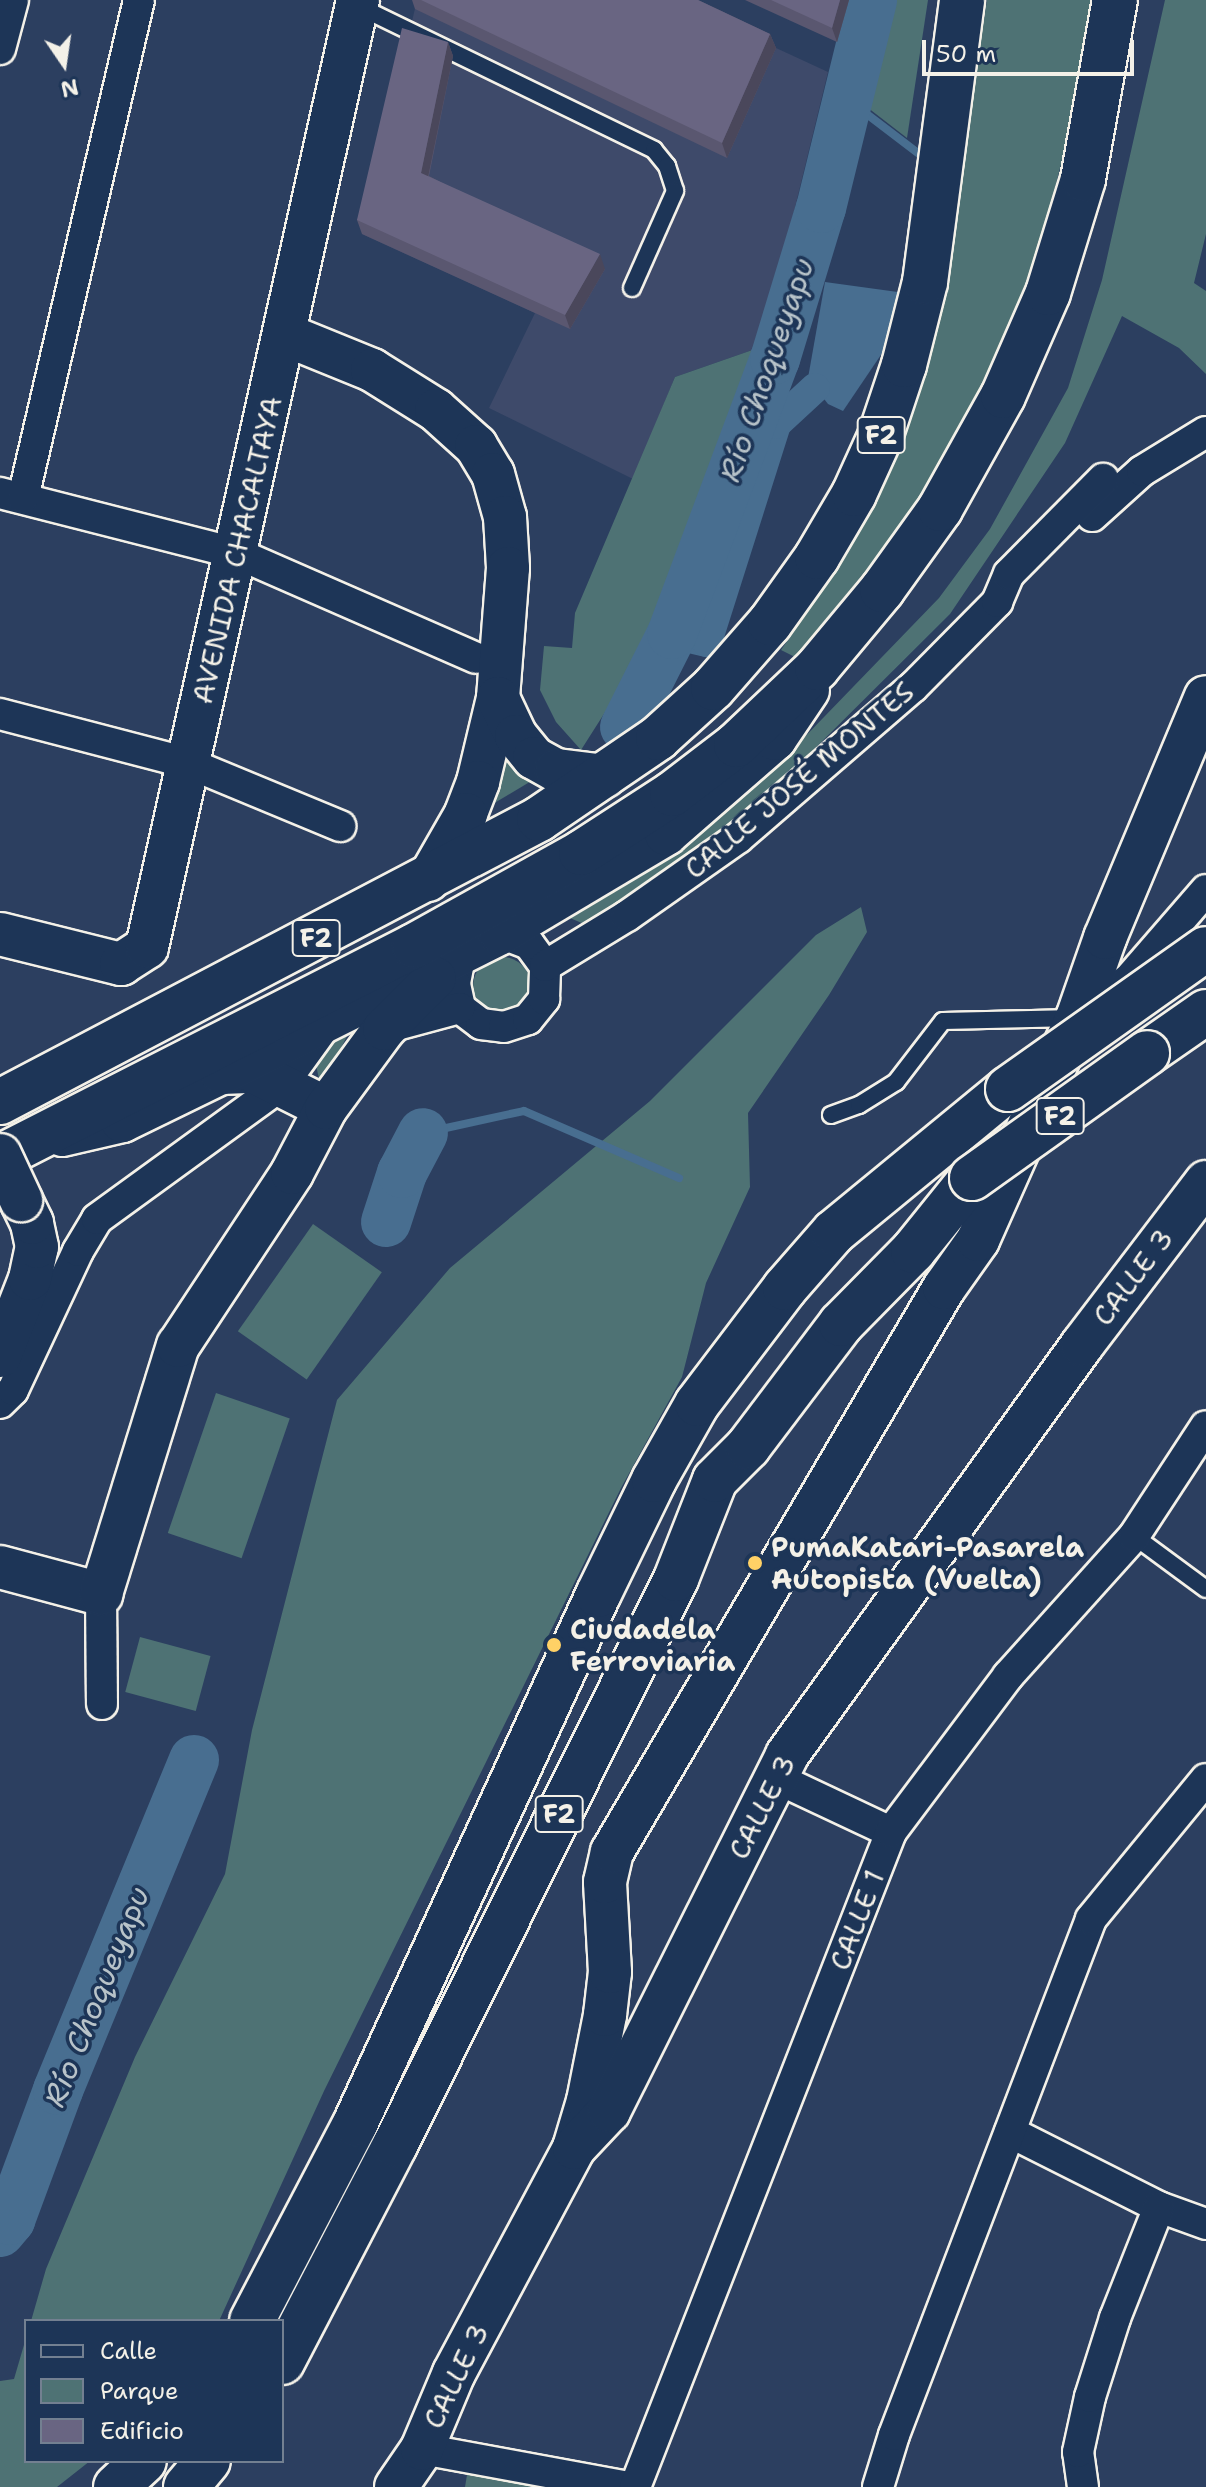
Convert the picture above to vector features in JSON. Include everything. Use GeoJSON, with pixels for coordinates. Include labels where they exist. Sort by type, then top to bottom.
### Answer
{"type":"FeatureCollection","features":[{"type":"Feature","properties":{"kind":"highway","name":"F2"},"geometry":{"type":"LineString","coordinates":[[0,1102],[428,880],[539,819],[658,738],[702,698],[770,623],[817,557],[867,465],[904,365],[925,282],[962,0]]}},
{"type":"Feature","properties":{"kind":"highway","name":"F2"},"geometry":{"type":"LineString","coordinates":[[8,1152],[414,946],[581,853],[672,794],[736,745],[817,668],[940,509],[1003,396],[1048,293],[1083,179],[1115,0]]}},
{"type":"Feature","properties":{"kind":"highway","name":"F2"},"geometry":{"type":"LineString","coordinates":[[253,2319],[348,2138],[598,1595],[654,1480],[697,1404],[785,1288],[834,1232],[1008,1089],[1206,949]]}},
{"type":"Feature","properties":{"kind":"highway","name":"F2"},"geometry":{"type":"LineString","coordinates":[[284,2359],[388,2159],[676,1579],[715,1480],[748,1447],[841,1324],[913,1251],[972,1178],[1185,1032]]}},
{"type":"Feature","properties":{"kind":"highway"},"geometry":{"type":"LineString","coordinates":[[116,2487],[142,2463]]}},
{"type":"Feature","properties":{"kind":"highway"},"geometry":{"type":"LineString","coordinates":[[186,2487],[206,2463]]}},
{"type":"Feature","properties":{"kind":"street"},"geometry":{"type":"LineString","coordinates":[[0,49],[13,0]]}},
{"type":"Feature","properties":{"kind":"street"},"geometry":{"type":"LineString","coordinates":[[139,0],[12,495],[236,553],[476,658]]}},
{"type":"Feature","properties":{"kind":"street","name":"AVENIDA CHACALTAYA"},"geometry":{"type":"LineString","coordinates":[[0,934],[121,964],[147,947],[286,335],[357,3]]}},
{"type":"Feature","properties":{"kind":"street"},"geometry":{"type":"LineString","coordinates":[[286,335],[372,370],[436,410],[476,446],[493,474],[505,517],[508,568],[498,698],[478,782],[466,814],[428,880]]}},
{"type":"Feature","properties":{"kind":"street","name":"CALLE JOSÉ MONTES"},"geometry":{"type":"LineString","coordinates":[[545,966],[627,916],[738,838],[913,687],[997,602],[1142,471],[1206,432]]}},
{"type":"Feature","properties":{"kind":"street","name":"CALLE JOSÉ MONTES"},"geometry":{"type":"LineString","coordinates":[[997,602],[1009,574],[1103,479]]}},
{"type":"Feature","properties":{"kind":"street"},"geometry":{"type":"LineString","coordinates":[[0,1356],[30,1279],[37,1247],[8,1152],[122,1121],[500,933],[666,834],[775,739],[842,638]]}},
{"type":"Feature","properties":{"kind":"street"},"geometry":{"type":"LineString","coordinates":[[574,2148],[588,2101],[605,2015],[610,1972],[605,1882],[612,1852],[944,1288],[978,1240],[1077,1018],[1105,938],[1206,697]]}},
{"type":"Feature","properties":{"kind":"street"},"geometry":{"type":"LineString","coordinates":[[498,698],[516,736],[534,758],[556,770],[605,776]]}},
{"type":"Feature","properties":{"kind":"street"},"geometry":{"type":"LineString","coordinates":[[0,714],[188,763],[340,826]]}},
{"type":"Feature","properties":{"kind":"street"},"geometry":{"type":"LineString","coordinates":[[1077,1018],[1128,980],[1206,890]]}},
{"type":"Feature","properties":{"kind":"street"},"geometry":{"type":"LineString","coordinates":[[461,952],[455,984],[460,1008],[481,1024],[504,1027],[528,1019],[544,999],[545,966],[529,944],[500,933]]}},
{"type":"Feature","properties":{"kind":"street"},"geometry":{"type":"LineString","coordinates":[[102,1704],[101,1594],[178,1346],[292,1173],[326,1108],[384,1029],[461,952]]}},
{"type":"Feature","properties":{"kind":"street"},"geometry":{"type":"LineString","coordinates":[[384,1029],[460,1008]]}},
{"type":"Feature","properties":{"kind":"street"},"geometry":{"type":"LineString","coordinates":[[0,1403],[13,1390],[78,1251],[97,1219],[283,1084],[332,1016]]}},
{"type":"Feature","properties":{"kind":"street"},"geometry":{"type":"LineString","coordinates":[[221,1073],[254,1072],[326,1108]]}},
{"type":"Feature","properties":{"kind":"street","name":"CALLE 3"},"geometry":{"type":"LineString","coordinates":[[396,2487],[425,2468],[454,2373],[574,2148],[609,2111],[787,1755],[1082,1345],[1206,1182]]}},
{"type":"Feature","properties":{"kind":"street","name":"CALLE 1"},"geometry":{"type":"LineString","coordinates":[[635,2487],[891,1832],[1008,1676],[1134,1536],[1206,1426]]}},
{"type":"Feature","properties":{"kind":"street"},"geometry":{"type":"LineString","coordinates":[[0,1567],[101,1594]]}},
{"type":"Feature","properties":{"kind":"street"},"geometry":{"type":"LineString","coordinates":[[776,1778],[891,1832]]}},
{"type":"Feature","properties":{"kind":"street"},"geometry":{"type":"LineString","coordinates":[[878,2487],[894,2435],[1091,1919],[1206,1779]]}},
{"type":"Feature","properties":{"kind":"street"},"geometry":{"type":"LineString","coordinates":[[1010,2132],[1159,2207],[1206,2224]]}},
{"type":"Feature","properties":{"kind":"street"},"geometry":{"type":"LineString","coordinates":[[1083,2487],[1078,2452],[1090,2397],[1115,2318],[1159,2207]]}},
{"type":"Feature","properties":{"kind":"street"},"geometry":{"type":"LineString","coordinates":[[425,2468],[629,2487]]}},
{"type":"Feature","properties":{"kind":"lane"},"geometry":{"type":"LineString","coordinates":[[357,3],[654,150],[667,166],[675,191],[632,288]]}},
{"type":"Feature","properties":{"kind":"lane"},"geometry":{"type":"LineString","coordinates":[[831,1115],[859,1105],[896,1082],[943,1021],[1077,1018]]}},
{"type":"Feature","properties":{"kind":"lane"},"geometry":{"type":"LineString","coordinates":[[1134,1536],[1206,1589]]}},
{"type":"Feature","properties":{"kind":"shaded area"},"geometry":{"type":"Polygon","coordinates":[[[417,0],[672,0],[828,72],[761,347],[675,377],[633,479],[489,408],[535,313],[362,234],[417,0]]]}},
{"type":"Feature","properties":{"kind":"shaded area"},"geometry":{"type":"Polygon","coordinates":[[[825,282],[905,293],[893,337],[843,411],[828,404],[808,378],[825,282]]]}},
{"type":"Feature","properties":{"kind":"green space"},"geometry":{"type":"Polygon","coordinates":[[[865,0],[928,0],[907,138],[841,87],[865,0]]]}},
{"type":"Feature","properties":{"kind":"green space"},"geometry":{"type":"Polygon","coordinates":[[[987,0],[1091,0],[1075,108],[1041,244],[984,388],[908,519],[795,657],[781,650],[838,567],[889,475],[935,333],[987,0]]]}},
{"type":"Feature","properties":{"kind":"green space"},"geometry":{"type":"Polygon","coordinates":[[[1165,0],[1206,0],[1206,234],[1194,283],[1206,291],[1206,374],[1179,348],[1122,316],[1065,443],[950,614],[747,816],[679,868],[584,924],[570,918],[673,851],[767,776],[939,598],[990,529],[1068,388],[1102,280],[1165,0]]]}},
{"type":"Feature","properties":{"kind":"green space"},"geometry":{"type":"Polygon","coordinates":[[[761,347],[660,610],[623,684],[581,750],[556,722],[540,690],[544,646],[572,648],[575,613],[675,377],[761,347]]]}},
{"type":"Feature","properties":{"kind":"green space"},"geometry":{"type":"Polygon","coordinates":[[[496,745],[538,777],[471,817],[496,745]]]}},
{"type":"Feature","properties":{"kind":"green space"},"geometry":{"type":"Polygon","coordinates":[[[861,907],[867,932],[829,995],[748,1113],[750,1187],[706,1283],[682,1377],[621,1488],[324,2091],[220,2319],[32,2319],[46,2269],[135,2057],[225,1874],[252,1730],[337,1400],[450,1268],[650,1101],[816,935],[861,907]]]}},
{"type":"Feature","properties":{"kind":"green space"},"geometry":{"type":"Polygon","coordinates":[[[502,957],[513,959],[522,966],[529,975],[529,997],[522,1006],[513,1013],[502,1015],[491,1013],[482,1006],[475,997],[473,986],[475,975],[482,966],[491,959],[502,957]]]}},
{"type":"Feature","properties":{"kind":"green space"},"geometry":{"type":"Polygon","coordinates":[[[355,1020],[321,1088],[316,1065],[337,1032],[355,1020]]]}},
{"type":"Feature","properties":{"kind":"green space"},"geometry":{"type":"Polygon","coordinates":[[[313,1224],[382,1272],[307,1379],[238,1331],[313,1224]]]}},
{"type":"Feature","properties":{"kind":"green space"},"geometry":{"type":"Polygon","coordinates":[[[216,1393],[290,1418],[242,1558],[168,1533],[216,1393]]]}},
{"type":"Feature","properties":{"kind":"green space"},"geometry":{"type":"Polygon","coordinates":[[[140,1637],[211,1656],[196,1711],[125,1692],[140,1637]]]}},
{"type":"Feature","properties":{"kind":"green space"},"geometry":{"type":"Polygon","coordinates":[[[24,2345],[24,2463],[87,2463],[57,2487],[0,2487],[0,2381],[14,2379],[24,2345]]]}},
{"type":"Feature","properties":{"kind":"green space"},"geometry":{"type":"Polygon","coordinates":[[[467,2475],[544,2487],[465,2487],[467,2475]]]}},
{"type":"Feature","properties":{"kind":"building"},"geometry":{"type":"Polygon","coordinates":[[[421,0],[698,0],[770,34],[722,143],[421,0]]]}},
{"type":"Feature","properties":{"kind":"building"},"geometry":{"type":"Polygon","coordinates":[[[771,0],[840,0],[832,28],[771,0]]]}},
{"type":"Feature","properties":{"kind":"building"},"geometry":{"type":"Polygon","coordinates":[[[402,28],[448,42],[421,173],[600,254],[565,315],[357,220],[402,28]]]}},
{"type":"Feature","properties":{"kind":"waterway","name":"Río Choqueyapu"},"geometry":{"type":"LineString","coordinates":[[625,727],[672,634],[775,359],[821,208],[872,0]]}},
{"type":"Feature","properties":{"kind":"waterway"},"geometry":{"type":"LineString","coordinates":[[847,99],[927,160]]}},
{"type":"Feature","properties":{"kind":"waterway"},"geometry":{"type":"LineString","coordinates":[[672,634],[707,642],[776,424],[815,388]]}},
{"type":"Feature","properties":{"kind":"waterway"},"geometry":{"type":"LineString","coordinates":[[423,1133],[524,1111],[679,1178]]}},
{"type":"Feature","properties":{"kind":"waterway","name":"Río Choqueyapu"},"geometry":{"type":"LineString","coordinates":[[386,1222],[402,1173],[423,1133]]}},
{"type":"Feature","properties":{"kind":"waterway","name":"Río Choqueyapu"},"geometry":{"type":"LineString","coordinates":[[0,2232],[10,2220],[58,2090],[194,1760]]}},
{"type":"Feature","properties":{"kind":"place","name":"PumaKatari-Pasarela Autopista (Vuelta)"},"geometry":{"type":"Point","coordinates":[755,1563]}},
{"type":"Feature","properties":{"kind":"place","name":"Ciudadela Ferroviaria"},"geometry":{"type":"Point","coordinates":[554,1645]}}]}
